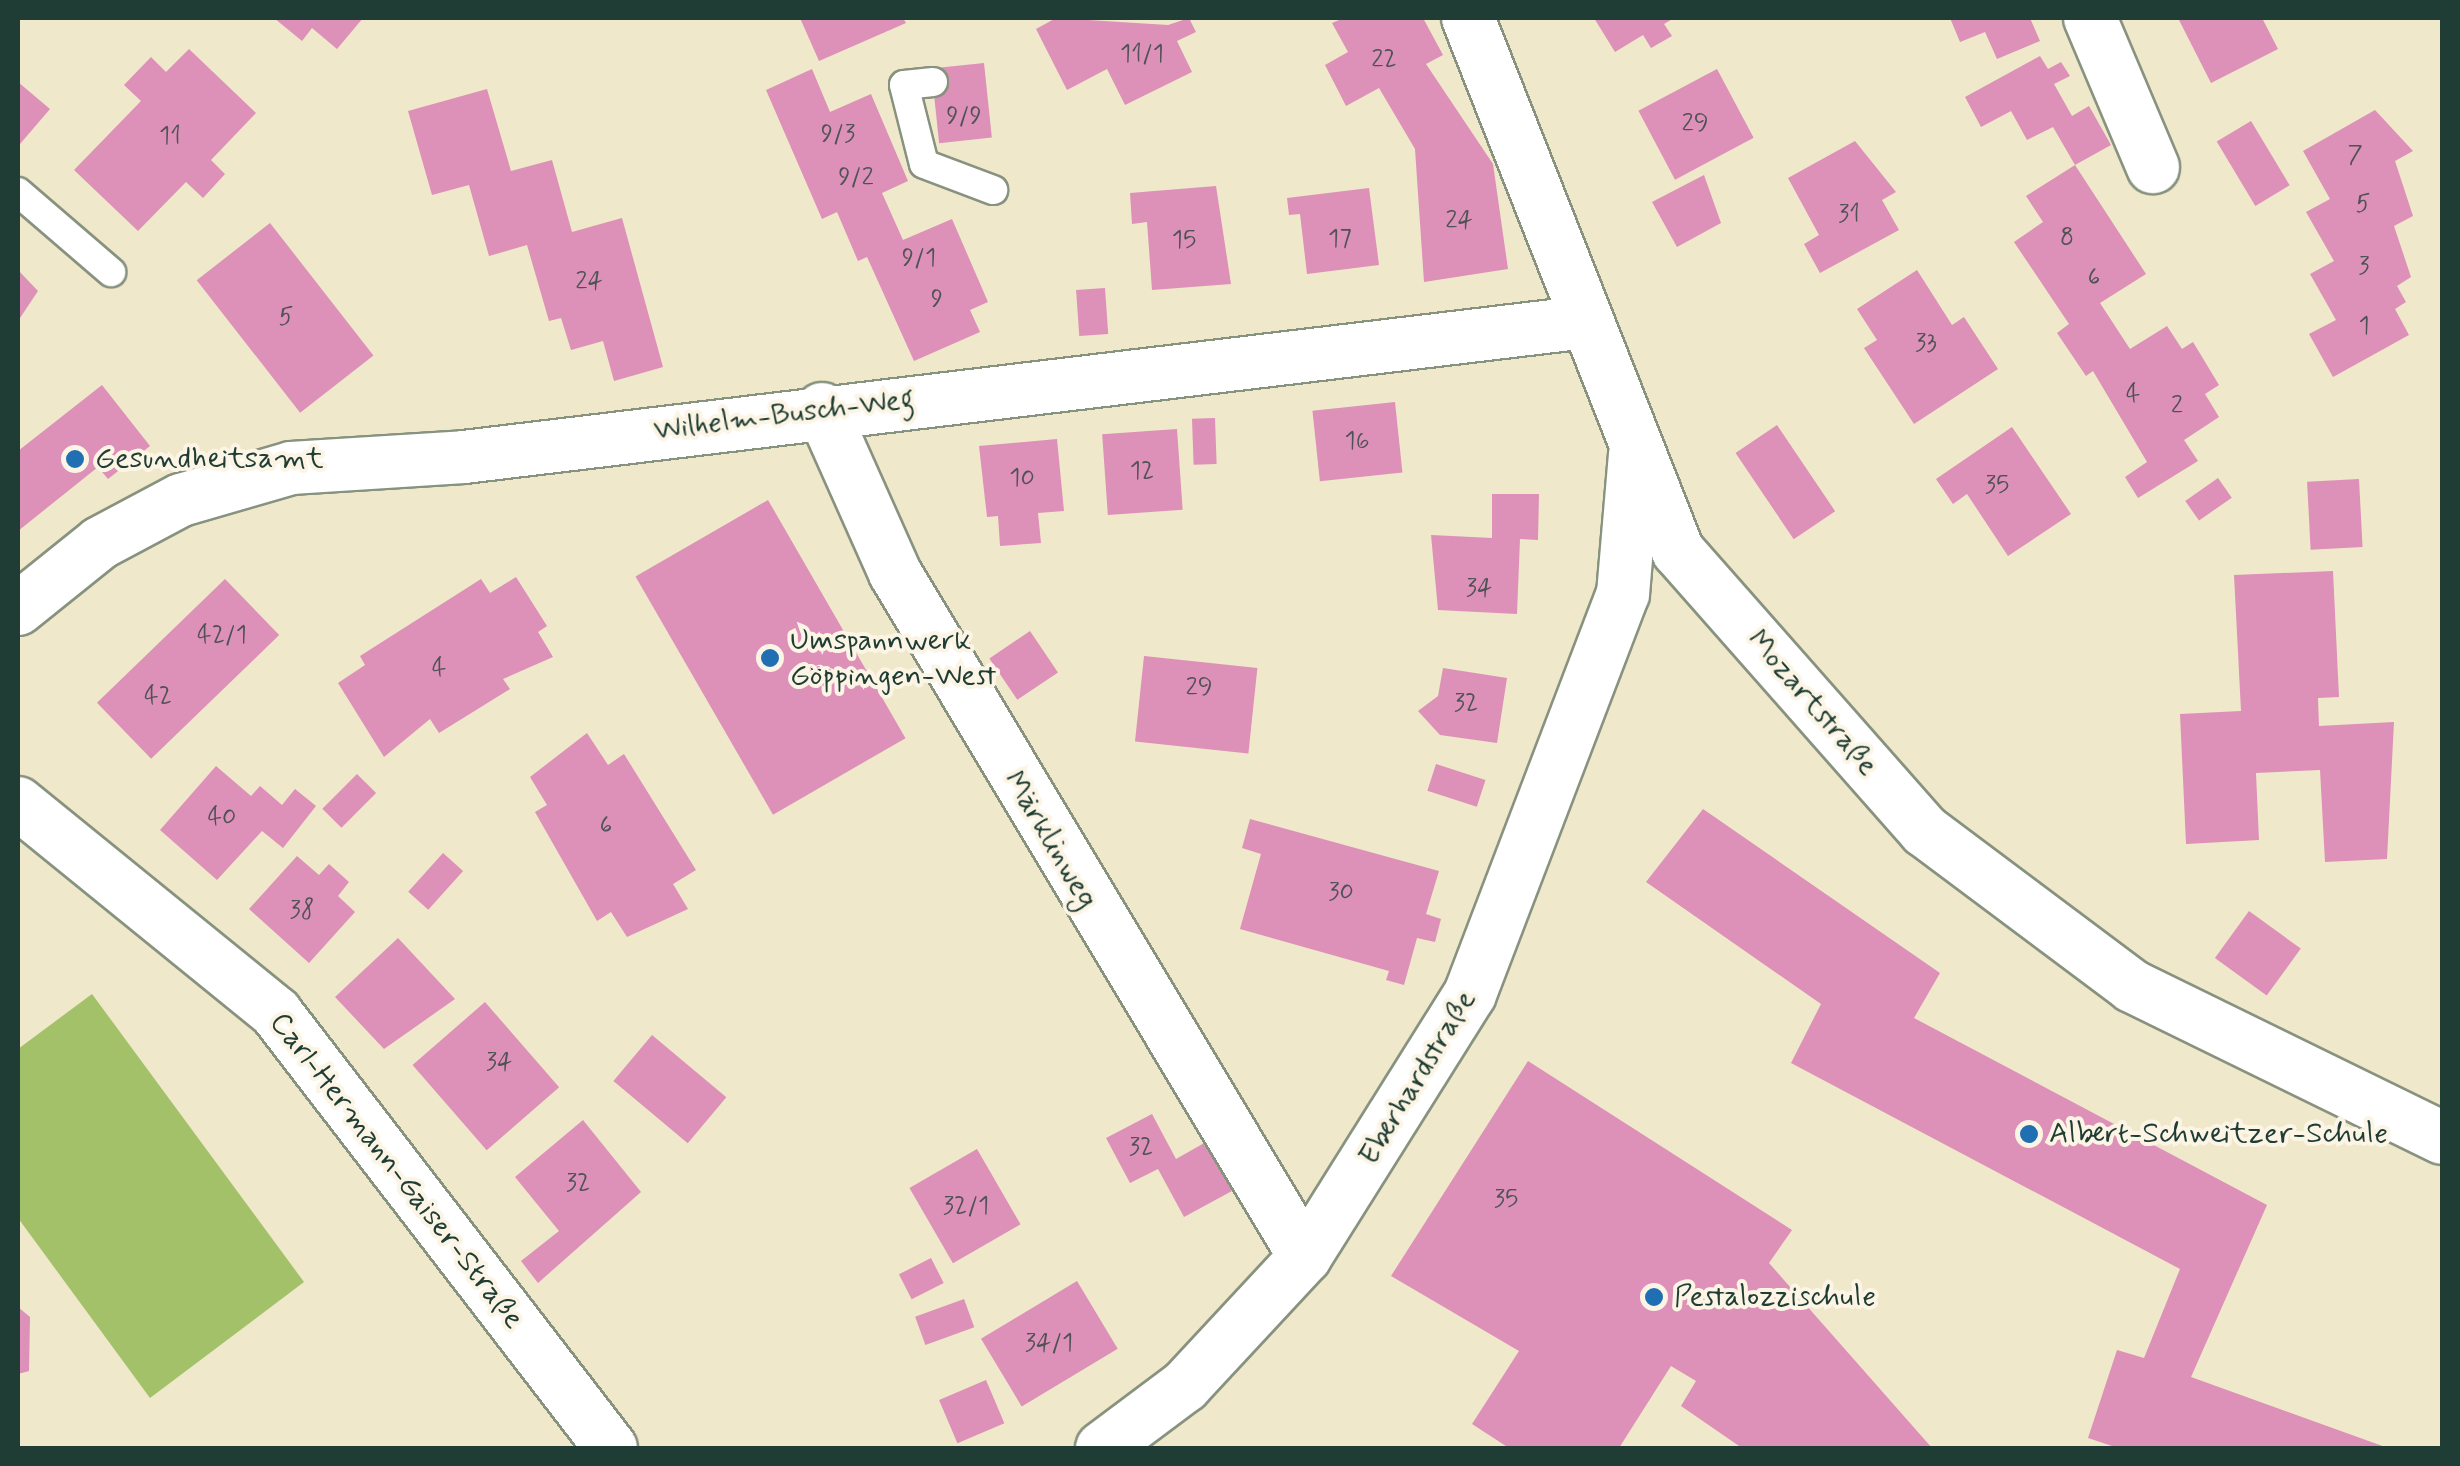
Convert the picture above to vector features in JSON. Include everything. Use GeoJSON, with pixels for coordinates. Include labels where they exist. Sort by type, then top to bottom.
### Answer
{"type":"FeatureCollection","features":[{"type":"Feature","properties":{"kind":"street","name":"Mozartstraße"},"geometry":{"type":"LineString","coordinates":[[1468,18],[1678,551],[1925,831],[2132,986],[2442,1138]]}},
{"type":"Feature","properties":{"kind":"street"},"geometry":{"type":"LineString","coordinates":[[2090,18],[2154,166]]}},
{"type":"Feature","properties":{"kind":"street","name":"Wilhelm-Busch-Weg"},"geometry":{"type":"LineString","coordinates":[[18,609],[100,543],[181,500],[291,468],[464,456],[822,409],[1586,322]]}},
{"type":"Feature","properties":{"kind":"street","name":"Märklinweg"},"geometry":{"type":"LineString","coordinates":[[822,409],[895,573],[1305,1257]]}},
{"type":"Feature","properties":{"kind":"street","name":"Eberhardstraße"},"geometry":{"type":"LineString","coordinates":[[1102,1448],[1185,1386],[1305,1257],[1470,994],[1623,594],[1636,449]]}},
{"type":"Feature","properties":{"kind":"street","name":"Carl-Hermann-Gaiser-Straße"},"geometry":{"type":"LineString","coordinates":[[18,803],[276,1013],[612,1448]]}},
{"type":"Feature","properties":{"kind":"lane"},"geometry":{"type":"LineString","coordinates":[[934,82],[904,85],[924,164],[993,190]]}},
{"type":"Feature","properties":{"kind":"lane"},"geometry":{"type":"LineString","coordinates":[[18,192],[110,272]]}},
{"type":"Feature","properties":{"kind":"green space"},"geometry":{"type":"Polygon","coordinates":[[[92,994],[304,1282],[150,1398],[18,1218],[18,1049],[92,994]]]}},
{"type":"Feature","properties":{"kind":"building"},"geometry":{"type":"Polygon","coordinates":[[[274,18],[363,18],[337,49],[312,28],[302,41],[274,18]]]}},
{"type":"Feature","properties":{"kind":"building"},"geometry":{"type":"Polygon","coordinates":[[[800,18],[903,18],[906,23],[819,61],[800,18]]]}},
{"type":"Feature","properties":{"kind":"building"},"geometry":{"type":"Polygon","coordinates":[[[1056,18],[1168,25],[1189,18],[1196,32],[1177,41],[1192,72],[1125,105],[1107,69],[1067,90],[1036,29],[1056,18]]]}},
{"type":"Feature","properties":{"kind":"building"},"geometry":{"type":"Polygon","coordinates":[[[1344,18],[1423,18],[1443,55],[1426,64],[1493,164],[1508,269],[1424,282],[1415,149],[1379,88],[1346,106],[1325,65],[1348,52],[1332,23],[1344,18]]]}},
{"type":"Feature","properties":{"kind":"building"},"geometry":{"type":"Polygon","coordinates":[[[1594,18],[1674,18],[1664,24],[1672,36],[1651,48],[1643,35],[1615,52],[1594,18]]]}},
{"type":"Feature","properties":{"kind":"building"},"geometry":{"type":"Polygon","coordinates":[[[1950,18],[2030,18],[2040,41],[1997,59],[1985,32],[1960,42],[1950,18]]]}},
{"type":"Feature","properties":{"kind":"building"},"geometry":{"type":"Polygon","coordinates":[[[2178,18],[2262,18],[2278,49],[2211,83],[2178,18]]]}},
{"type":"Feature","properties":{"kind":"building"},"geometry":{"type":"Polygon","coordinates":[[[189,49],[256,113],[211,160],[225,174],[203,198],[186,182],[138,231],[74,170],[141,101],[124,85],[151,57],[166,72],[189,49]]]}},
{"type":"Feature","properties":{"kind":"building"},"geometry":{"type":"Polygon","coordinates":[[[2040,56],[2048,69],[2061,62],[2070,76],[2054,84],[2072,116],[2089,106],[2111,145],[2075,165],[2053,127],[2027,140],[2011,111],[1981,127],[1965,97],[2040,56]]]}},
{"type":"Feature","properties":{"kind":"building"},"geometry":{"type":"Polygon","coordinates":[[[984,63],[992,138],[939,143],[931,69],[984,63]]]}},
{"type":"Feature","properties":{"kind":"building"},"geometry":{"type":"Polygon","coordinates":[[[812,69],[830,112],[871,94],[908,181],[882,193],[903,240],[952,219],[988,302],[970,310],[980,332],[914,361],[867,257],[858,261],[837,212],[822,219],[766,90],[812,69]]]}},
{"type":"Feature","properties":{"kind":"building"},"geometry":{"type":"Polygon","coordinates":[[[1717,69],[1754,138],[1675,180],[1638,111],[1717,69]]]}},
{"type":"Feature","properties":{"kind":"building"},"geometry":{"type":"Polygon","coordinates":[[[18,82],[50,109],[20,144],[18,142],[18,82]]]}},
{"type":"Feature","properties":{"kind":"building"},"geometry":{"type":"Polygon","coordinates":[[[487,89],[511,171],[552,160],[572,232],[622,218],[663,367],[614,381],[603,341],[571,350],[561,318],[549,321],[527,245],[489,256],[469,185],[432,195],[408,111],[487,89]]]}},
{"type":"Feature","properties":{"kind":"building"},"geometry":{"type":"Polygon","coordinates":[[[2375,110],[2413,151],[2395,161],[2413,216],[2394,226],[2411,277],[2397,286],[2406,302],[2395,309],[2409,335],[2333,377],[2309,334],[2336,320],[2310,274],[2334,261],[2306,212],[2330,199],[2303,151],[2375,110]]]}},
{"type":"Feature","properties":{"kind":"building"},"geometry":{"type":"Polygon","coordinates":[[[2251,121],[2290,185],[2255,206],[2217,142],[2251,121]]]}},
{"type":"Feature","properties":{"kind":"building"},"geometry":{"type":"Polygon","coordinates":[[[1855,141],[1896,192],[1882,200],[1899,230],[1820,273],[1804,244],[1819,235],[1788,178],[1855,141]]]}},
{"type":"Feature","properties":{"kind":"building"},"geometry":{"type":"Polygon","coordinates":[[[2075,165],[2146,274],[2100,303],[2130,349],[2167,326],[2182,349],[2193,342],[2219,385],[2205,394],[2219,417],[2184,440],[2198,461],[2138,498],[2125,477],[2147,462],[2093,371],[2086,376],[2057,333],[2069,324],[2014,242],[2043,222],[2026,196],[2075,165]]]}},
{"type":"Feature","properties":{"kind":"building"},"geometry":{"type":"Polygon","coordinates":[[[1704,175],[1721,223],[1677,247],[1652,202],[1704,175]]]}},
{"type":"Feature","properties":{"kind":"building"},"geometry":{"type":"Polygon","coordinates":[[[1216,186],[1231,284],[1152,290],[1147,222],[1132,224],[1130,193],[1216,186]]]}},
{"type":"Feature","properties":{"kind":"building"},"geometry":{"type":"Polygon","coordinates":[[[1369,188],[1379,265],[1307,274],[1300,214],[1289,215],[1287,198],[1369,188]]]}},
{"type":"Feature","properties":{"kind":"building"},"geometry":{"type":"Polygon","coordinates":[[[270,223],[373,355],[300,413],[197,280],[270,223]]]}},
{"type":"Feature","properties":{"kind":"building"},"geometry":{"type":"Polygon","coordinates":[[[18,270],[38,291],[18,321],[18,270]]]}},
{"type":"Feature","properties":{"kind":"building"},"geometry":{"type":"Polygon","coordinates":[[[1917,270],[1952,325],[1964,317],[1998,369],[1914,424],[1864,348],[1877,340],[1857,309],[1917,270]]]}},
{"type":"Feature","properties":{"kind":"building"},"geometry":{"type":"Polygon","coordinates":[[[1105,288],[1108,334],[1079,336],[1076,290],[1105,288]]]}},
{"type":"Feature","properties":{"kind":"building","name":"Gesundheitsamt"},"geometry":{"type":"Polygon","coordinates":[[[102,385],[150,446],[108,479],[98,467],[18,531],[18,451],[102,385]]]}},
{"type":"Feature","properties":{"kind":"building"},"geometry":{"type":"Polygon","coordinates":[[[1395,402],[1402,473],[1320,481],[1312,411],[1395,402]]]}},
{"type":"Feature","properties":{"kind":"building"},"geometry":{"type":"Polygon","coordinates":[[[1215,418],[1217,464],[1194,465],[1192,419],[1215,418]]]}},
{"type":"Feature","properties":{"kind":"building"},"geometry":{"type":"Polygon","coordinates":[[[1777,425],[1835,511],[1794,539],[1736,453],[1777,425]]]}},
{"type":"Feature","properties":{"kind":"building"},"geometry":{"type":"Polygon","coordinates":[[[2012,427],[2071,514],[2008,556],[1967,494],[1953,504],[1936,479],[2012,427]]]}},
{"type":"Feature","properties":{"kind":"building"},"geometry":{"type":"Polygon","coordinates":[[[1177,429],[1183,510],[1108,515],[1102,434],[1177,429]]]}},
{"type":"Feature","properties":{"kind":"building"},"geometry":{"type":"Polygon","coordinates":[[[1057,439],[1064,511],[1038,513],[1041,543],[1000,546],[998,516],[987,517],[979,446],[1057,439]]]}},
{"type":"Feature","properties":{"kind":"building"},"geometry":{"type":"Polygon","coordinates":[[[2218,478],[2232,498],[2199,521],[2185,501],[2218,478]]]}},
{"type":"Feature","properties":{"kind":"building"},"geometry":{"type":"Polygon","coordinates":[[[2359,479],[2363,547],[2311,550],[2307,482],[2359,479]]]}},
{"type":"Feature","properties":{"kind":"building"},"geometry":{"type":"Polygon","coordinates":[[[1492,494],[1539,494],[1538,540],[1520,539],[1517,614],[1438,610],[1431,535],[1492,538],[1492,494]]]}},
{"type":"Feature","properties":{"kind":"building","name":"Umspannwerk Göppingen-West"},"geometry":{"type":"Polygon","coordinates":[[[768,500],[906,738],[773,815],[635,576],[768,500]]]}},
{"type":"Feature","properties":{"kind":"building"},"geometry":{"type":"Polygon","coordinates":[[[2333,571],[2339,697],[2318,698],[2319,726],[2394,722],[2387,859],[2325,862],[2320,770],[2256,773],[2259,840],[2186,844],[2180,714],[2241,711],[2234,575],[2333,571]]]}},
{"type":"Feature","properties":{"kind":"building"},"geometry":{"type":"Polygon","coordinates":[[[516,577],[547,626],[538,632],[553,657],[503,679],[510,689],[439,733],[430,719],[384,757],[338,683],[365,665],[360,656],[481,579],[490,593],[516,577]]]}},
{"type":"Feature","properties":{"kind":"building"},"geometry":{"type":"Polygon","coordinates":[[[225,579],[279,635],[151,759],[97,703],[225,579]]]}},
{"type":"Feature","properties":{"kind":"building"},"geometry":{"type":"Polygon","coordinates":[[[1030,631],[1058,672],[1017,700],[989,658],[1030,631]]]}},
{"type":"Feature","properties":{"kind":"building"},"geometry":{"type":"Polygon","coordinates":[[[1144,656],[1257,668],[1248,753],[1135,742],[1144,656]]]}},
{"type":"Feature","properties":{"kind":"building"},"geometry":{"type":"Polygon","coordinates":[[[1443,668],[1507,678],[1497,743],[1440,735],[1418,711],[1438,696],[1443,668]]]}},
{"type":"Feature","properties":{"kind":"building"},"geometry":{"type":"Polygon","coordinates":[[[587,733],[608,765],[624,754],[696,870],[673,884],[688,909],[627,937],[611,912],[597,921],[535,812],[547,805],[530,777],[587,733]]]}},
{"type":"Feature","properties":{"kind":"building"},"geometry":{"type":"Polygon","coordinates":[[[1436,764],[1485,780],[1477,807],[1427,791],[1436,764]]]}},
{"type":"Feature","properties":{"kind":"building"},"geometry":{"type":"Polygon","coordinates":[[[216,766],[251,796],[260,786],[282,805],[295,789],[316,806],[283,848],[262,831],[217,880],[160,830],[216,766]]]}},
{"type":"Feature","properties":{"kind":"building"},"geometry":{"type":"Polygon","coordinates":[[[357,774],[376,793],[341,828],[322,809],[357,774]]]}},
{"type":"Feature","properties":{"kind":"building","name":"Albert-Schweitzer-Schule"},"geometry":{"type":"Polygon","coordinates":[[[1703,809],[1940,973],[1914,1018],[2267,1205],[2191,1377],[2388,1448],[2118,1448],[2088,1438],[2117,1350],[2144,1358],[2180,1269],[1791,1063],[1821,1004],[1646,882],[1703,809]]]}},
{"type":"Feature","properties":{"kind":"building"},"geometry":{"type":"Polygon","coordinates":[[[1250,819],[1439,871],[1426,914],[1441,919],[1435,942],[1417,938],[1404,985],[1386,980],[1389,971],[1240,929],[1261,854],[1242,848],[1250,819]]]}},
{"type":"Feature","properties":{"kind":"building"},"geometry":{"type":"Polygon","coordinates":[[[443,853],[463,871],[428,910],[408,892],[443,853]]]}},
{"type":"Feature","properties":{"kind":"building"},"geometry":{"type":"Polygon","coordinates":[[[297,856],[319,875],[329,864],[349,882],[338,896],[355,912],[309,963],[249,909],[297,856]]]}},
{"type":"Feature","properties":{"kind":"building"},"geometry":{"type":"Polygon","coordinates":[[[2249,911],[2301,949],[2267,996],[2215,958],[2249,911]]]}},
{"type":"Feature","properties":{"kind":"building"},"geometry":{"type":"Polygon","coordinates":[[[398,938],[455,999],[384,1049],[335,997],[398,938]]]}},
{"type":"Feature","properties":{"kind":"building"},"geometry":{"type":"Polygon","coordinates":[[[485,1002],[559,1087],[487,1150],[413,1065],[485,1002]]]}},
{"type":"Feature","properties":{"kind":"building"},"geometry":{"type":"Polygon","coordinates":[[[652,1035],[726,1097],[688,1143],[613,1081],[652,1035]]]}},
{"type":"Feature","properties":{"kind":"building","name":"Pestalozzischule"},"geometry":{"type":"Polygon","coordinates":[[[1528,1061],[1792,1230],[1769,1263],[1932,1448],[1742,1448],[1681,1406],[1696,1381],[1671,1366],[1619,1448],[1509,1448],[1472,1424],[1519,1351],[1391,1276],[1528,1061]]]}},
{"type":"Feature","properties":{"kind":"building"},"geometry":{"type":"Polygon","coordinates":[[[1152,1114],[1176,1159],[1206,1142],[1232,1191],[1184,1217],[1158,1169],[1130,1183],[1106,1138],[1152,1114]]]}},
{"type":"Feature","properties":{"kind":"building"},"geometry":{"type":"Polygon","coordinates":[[[583,1120],[641,1192],[538,1283],[521,1261],[559,1231],[515,1177],[583,1120]]]}},
{"type":"Feature","properties":{"kind":"building"},"geometry":{"type":"Polygon","coordinates":[[[977,1149],[1020,1224],[953,1263],[909,1188],[977,1149]]]}},
{"type":"Feature","properties":{"kind":"building"},"geometry":{"type":"Polygon","coordinates":[[[931,1258],[944,1283],[912,1299],[899,1274],[931,1258]]]}},
{"type":"Feature","properties":{"kind":"building"},"geometry":{"type":"Polygon","coordinates":[[[1077,1281],[1118,1349],[1022,1406],[981,1339],[1077,1281]]]}},
{"type":"Feature","properties":{"kind":"building"},"geometry":{"type":"Polygon","coordinates":[[[964,1299],[974,1327],[925,1345],[915,1317],[964,1299]]]}},
{"type":"Feature","properties":{"kind":"building"},"geometry":{"type":"Polygon","coordinates":[[[18,1307],[30,1317],[29,1371],[18,1374],[18,1307]]]}},
{"type":"Feature","properties":{"kind":"building"},"geometry":{"type":"Polygon","coordinates":[[[986,1380],[1004,1423],[957,1443],[939,1400],[986,1380]]]}},
{"type":"Feature","properties":{"kind":"place","name":"Gesundheitsamt"},"geometry":{"type":"Point","coordinates":[75,459]}},
{"type":"Feature","properties":{"kind":"place","name":"Umspannwerk Göppingen-West"},"geometry":{"type":"Point","coordinates":[770,658]}},
{"type":"Feature","properties":{"kind":"place","name":"Albert-Schweitzer-Schule"},"geometry":{"type":"Point","coordinates":[2029,1134]}},
{"type":"Feature","properties":{"kind":"place","name":"Pestalozzischule"},"geometry":{"type":"Point","coordinates":[1654,1297]}}]}
